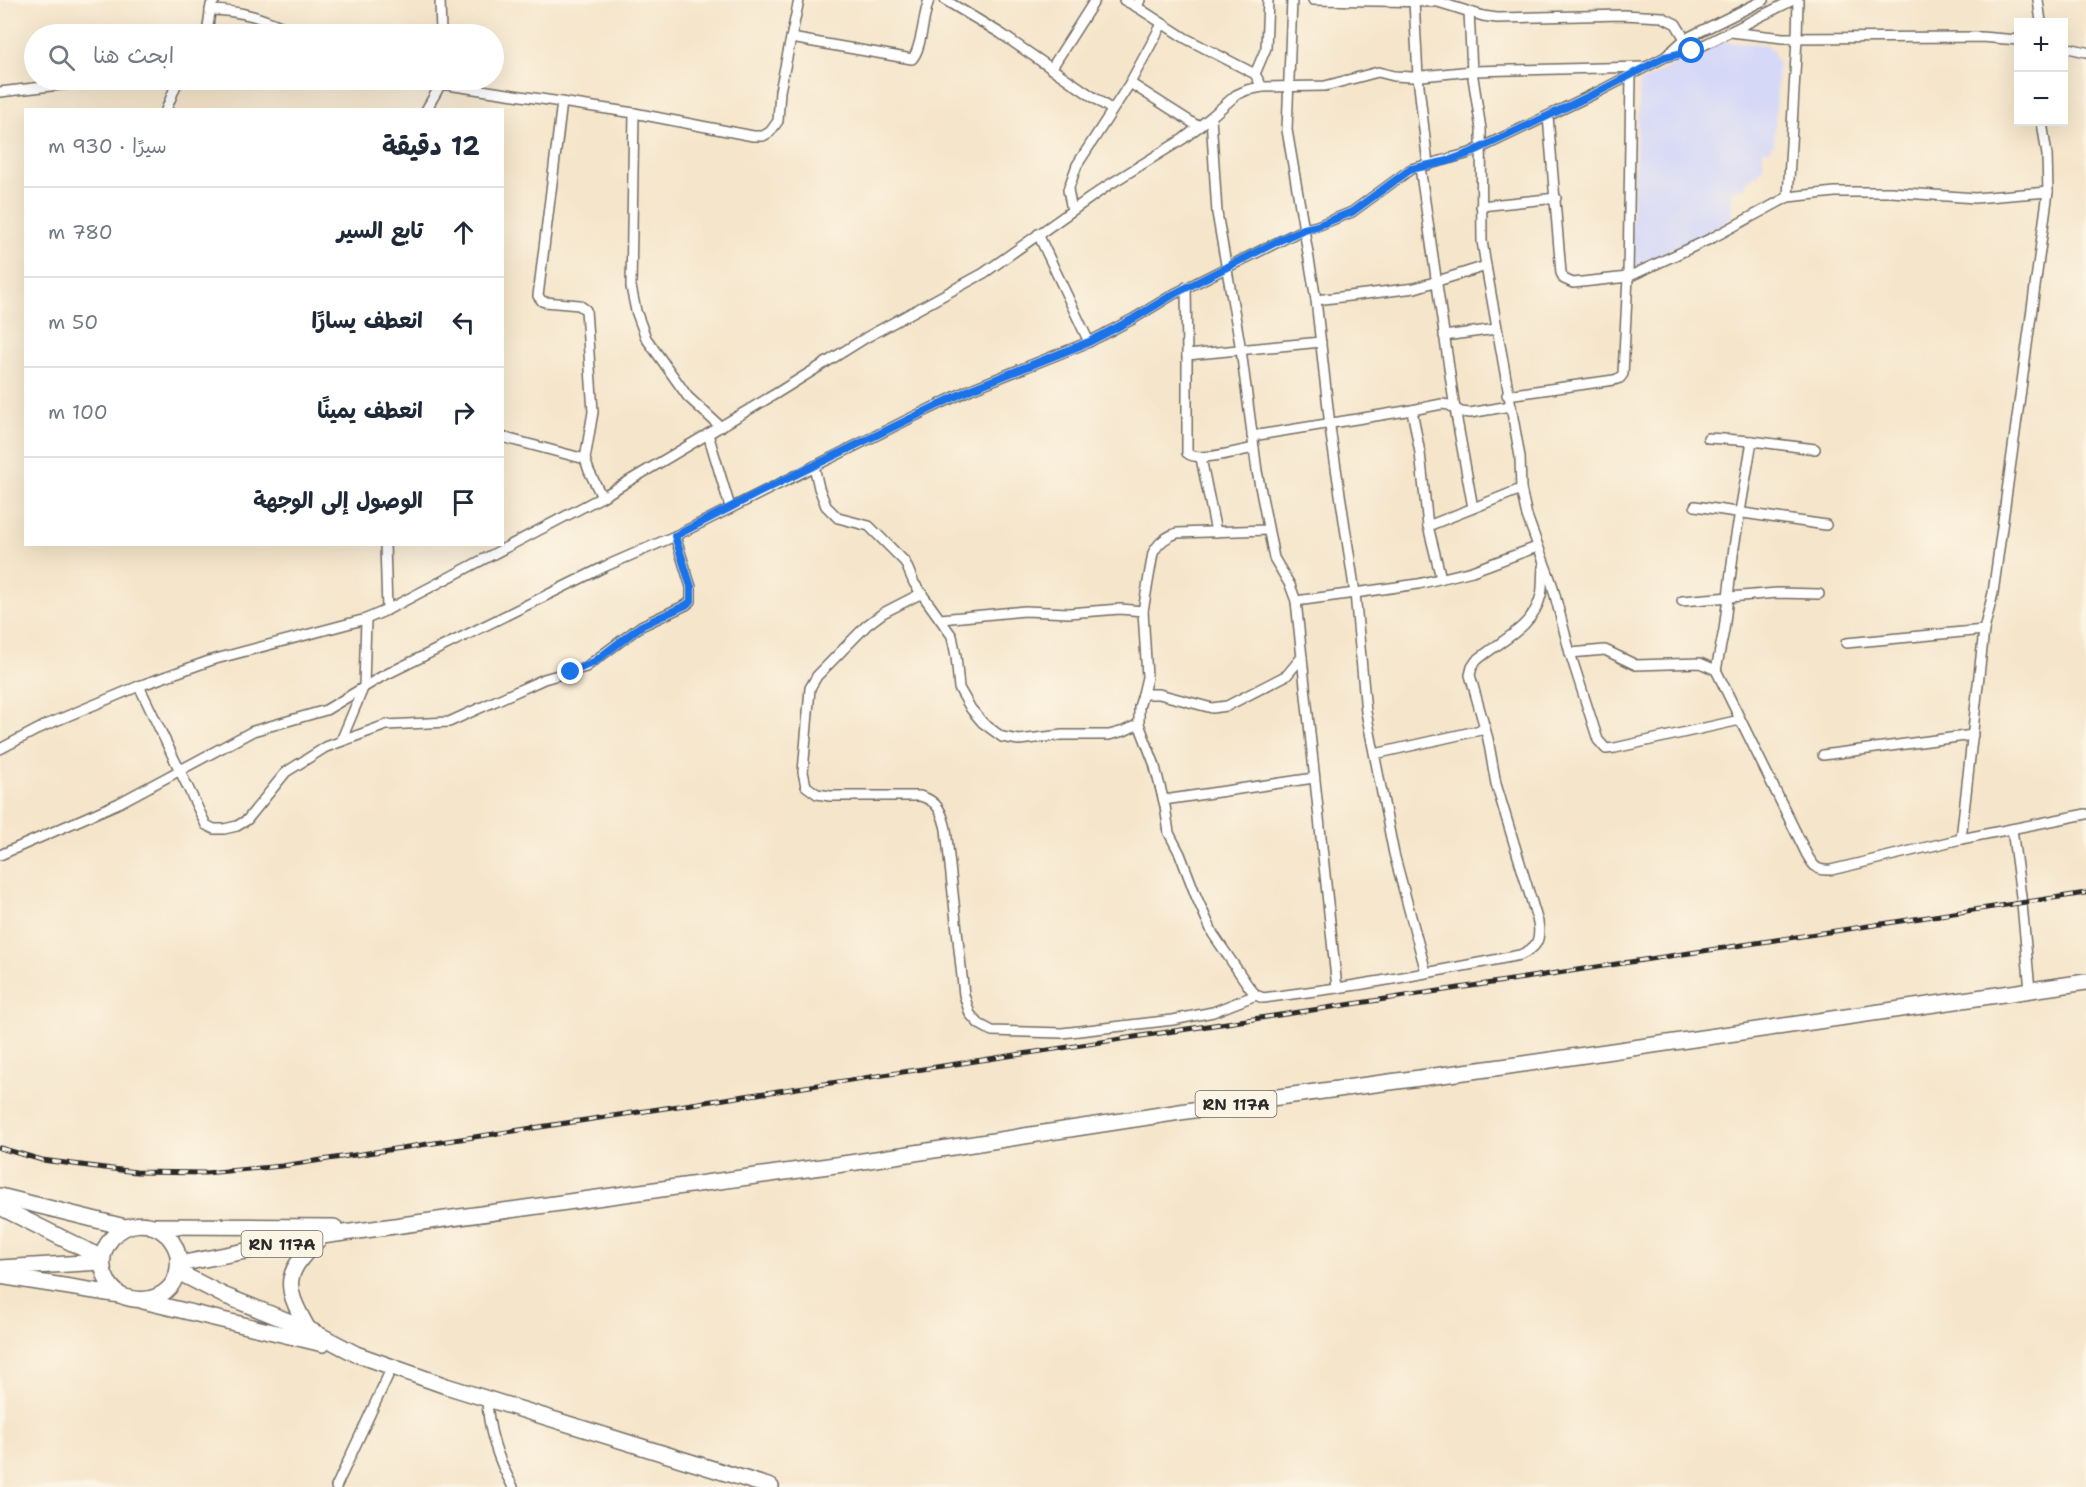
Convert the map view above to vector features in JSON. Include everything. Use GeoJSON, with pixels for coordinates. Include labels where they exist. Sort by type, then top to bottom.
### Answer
{"type":"FeatureCollection","features":[{"type":"Feature","properties":{"kind":"main road","name":"RN 117A"},"geometry":{"type":"LineString","coordinates":[[178,1268],[322,1236],[850,1163],[1271,1098],[1497,1068],[2086,982]]}},
{"type":"Feature","properties":{"kind":"main road"},"geometry":{"type":"LineString","coordinates":[[0,1196],[125,1227]]}},
{"type":"Feature","properties":{"kind":"main road"},"geometry":{"type":"LineString","coordinates":[[0,1207],[102,1260]]}},
{"type":"Feature","properties":{"kind":"main road"},"geometry":{"type":"LineString","coordinates":[[120,1295],[106,1281],[102,1260],[106,1245],[125,1227],[138,1224],[151,1226],[385,1227]]}},
{"type":"Feature","properties":{"kind":"main road"},"geometry":{"type":"LineString","coordinates":[[143,1301],[165,1292],[173,1283],[178,1268],[177,1251],[171,1240],[162,1231],[151,1226]]}},
{"type":"Feature","properties":{"kind":"main road"},"geometry":{"type":"LineString","coordinates":[[308,1329],[290,1293],[290,1280],[303,1254],[322,1236]]}},
{"type":"Feature","properties":{"kind":"main road"},"geometry":{"type":"LineString","coordinates":[[0,1268],[102,1260]]}},
{"type":"Feature","properties":{"kind":"main road"},"geometry":{"type":"LineString","coordinates":[[178,1268],[223,1295],[308,1329],[341,1348]]}},
{"type":"Feature","properties":{"kind":"main road"},"geometry":{"type":"LineString","coordinates":[[0,1276],[120,1295],[131,1300],[341,1348],[487,1399],[771,1487]]}},
{"type":"Feature","properties":{"kind":"street"},"geometry":{"type":"LineString","coordinates":[[208,24],[210,10],[215,0]]}},
{"type":"Feature","properties":{"kind":"street"},"geometry":{"type":"LineString","coordinates":[[440,0],[441,24]]}},
{"type":"Feature","properties":{"kind":"street"},"geometry":{"type":"LineString","coordinates":[[489,90],[763,136],[774,128],[778,121],[780,91],[800,0]]}},
{"type":"Feature","properties":{"kind":"street"},"geometry":{"type":"LineString","coordinates":[[791,38],[912,59],[916,53],[924,12],[929,0]]}},
{"type":"Feature","properties":{"kind":"street"},"geometry":{"type":"LineString","coordinates":[[945,0],[1000,33],[1112,110]]}},
{"type":"Feature","properties":{"kind":"street"},"geometry":{"type":"LineString","coordinates":[[1051,69],[1095,0]]}},
{"type":"Feature","properties":{"kind":"street"},"geometry":{"type":"LineString","coordinates":[[1124,0],[1139,4],[1162,24],[1185,38],[1256,74],[1263,87]]}},
{"type":"Feature","properties":{"kind":"street"},"geometry":{"type":"LineString","coordinates":[[1256,74],[1266,48],[1268,0]]}},
{"type":"Feature","properties":{"kind":"street"},"geometry":{"type":"LineString","coordinates":[[1292,0],[1287,130],[1316,300],[1329,423],[1355,593],[1366,712],[1394,854],[1426,972]]}},
{"type":"Feature","properties":{"kind":"street"},"geometry":{"type":"LineString","coordinates":[[1313,0],[1438,1],[1497,18],[1623,15],[1662,17],[1676,24],[1692,51]]}},
{"type":"Feature","properties":{"kind":"street"},"geometry":{"type":"LineString","coordinates":[[0,855],[118,803],[253,731],[326,710],[364,686],[606,566],[675,536],[971,389],[1089,342],[1226,267],[1304,229],[1352,212],[1401,175],[1424,166],[1448,161],[1548,116],[1665,57],[1686,39],[1764,0]]}},
{"type":"Feature","properties":{"kind":"street"},"geometry":{"type":"LineString","coordinates":[[1665,57],[1692,51],[1793,0]]}},
{"type":"Feature","properties":{"kind":"street"},"geometry":{"type":"LineString","coordinates":[[1788,196],[1798,0]]}},
{"type":"Feature","properties":{"kind":"street"},"geometry":{"type":"LineString","coordinates":[[2038,0],[2041,18]]}},
{"type":"Feature","properties":{"kind":"street"},"geometry":{"type":"LineString","coordinates":[[1414,1],[1424,166],[1444,336],[1473,508]]}},
{"type":"Feature","properties":{"kind":"street"},"geometry":{"type":"LineString","coordinates":[[1465,7],[1481,129],[1481,206],[1485,266],[1520,457],[1521,489],[1527,516],[1552,584],[1570,653],[1598,741],[1606,749],[1615,748],[1740,720]]}},
{"type":"Feature","properties":{"kind":"street"},"geometry":{"type":"LineString","coordinates":[[210,10],[236,11],[276,24]]}},
{"type":"Feature","properties":{"kind":"street"},"geometry":{"type":"LineString","coordinates":[[1072,210],[1068,190],[1077,165],[1130,83],[1162,24]]}},
{"type":"Feature","properties":{"kind":"street"},"geometry":{"type":"LineString","coordinates":[[1730,32],[1783,38],[1981,37],[2014,40]]}},
{"type":"Feature","properties":{"kind":"street"},"geometry":{"type":"LineString","coordinates":[[2068,48],[2086,52]]}},
{"type":"Feature","properties":{"kind":"street"},"geometry":{"type":"LineString","coordinates":[[0,749],[46,725],[139,686],[212,660],[366,619],[602,497],[867,337],[984,273],[1072,210],[1199,127],[1236,95],[1247,90],[1263,87],[1325,86],[1378,72],[1394,76],[1418,77],[1472,71],[1646,67]]}},
{"type":"Feature","properties":{"kind":"street"},"geometry":{"type":"LineString","coordinates":[[1507,395],[1620,378],[1623,374],[1628,277],[1631,75]]}},
{"type":"Feature","properties":{"kind":"street"},"geometry":{"type":"LineString","coordinates":[[1130,83],[1199,127]]}},
{"type":"Feature","properties":{"kind":"street"},"geometry":{"type":"LineString","coordinates":[[0,92],[24,89]]}},
{"type":"Feature","properties":{"kind":"street"},"geometry":{"type":"LineString","coordinates":[[167,108],[174,90]]}},
{"type":"Feature","properties":{"kind":"street"},"geometry":{"type":"LineString","coordinates":[[427,108],[437,90]]}},
{"type":"Feature","properties":{"kind":"street"},"geometry":{"type":"LineString","coordinates":[[562,102],[538,296],[545,302],[579,305],[586,310],[593,412],[585,459],[602,497]]}},
{"type":"Feature","properties":{"kind":"street"},"geometry":{"type":"LineString","coordinates":[[634,113],[631,287],[636,311],[646,338],[688,397],[721,427]]}},
{"type":"Feature","properties":{"kind":"street"},"geometry":{"type":"LineString","coordinates":[[1548,116],[1561,273],[1564,279],[1573,283],[1628,277],[1712,238],[1788,196],[1834,192],[1891,192],[1975,198],[2048,192]]}},
{"type":"Feature","properties":{"kind":"street"},"geometry":{"type":"LineString","coordinates":[[1211,117],[1217,213],[1241,350],[1252,436],[1268,530],[1274,558],[1290,585],[1296,601],[1337,988]]}},
{"type":"Feature","properties":{"kind":"street"},"geometry":{"type":"LineString","coordinates":[[1961,839],[1984,630],[1993,593],[2048,192],[2047,155],[2043,126]]}},
{"type":"Feature","properties":{"kind":"street"},"geometry":{"type":"LineString","coordinates":[[1481,206],[1556,198]]}},
{"type":"Feature","properties":{"kind":"street"},"geometry":{"type":"LineString","coordinates":[[1038,234],[1089,342]]}},
{"type":"Feature","properties":{"kind":"street"},"geometry":{"type":"LineString","coordinates":[[1316,300],[1415,288],[1485,266]]}},
{"type":"Feature","properties":{"kind":"street"},"geometry":{"type":"LineString","coordinates":[[1186,287],[1185,445],[1187,453],[1201,458],[1254,448]]}},
{"type":"Feature","properties":{"kind":"street"},"geometry":{"type":"LineString","coordinates":[[1444,336],[1496,329]]}},
{"type":"Feature","properties":{"kind":"street"},"geometry":{"type":"LineString","coordinates":[[1187,356],[1321,342]]}},
{"type":"Feature","properties":{"kind":"street"},"geometry":{"type":"LineString","coordinates":[[1252,436],[1442,404],[1461,412],[1470,413],[1510,406]]}},
{"type":"Feature","properties":{"kind":"street"},"geometry":{"type":"LineString","coordinates":[[1412,410],[1420,453],[1428,526],[1441,578]]}},
{"type":"Feature","properties":{"kind":"street"},"geometry":{"type":"LineString","coordinates":[[708,434],[730,507]]}},
{"type":"Feature","properties":{"kind":"street"},"geometry":{"type":"LineString","coordinates":[[504,438],[585,459]]}},
{"type":"Feature","properties":{"kind":"street"},"geometry":{"type":"LineString","coordinates":[[1708,438],[1815,449]]}},
{"type":"Feature","properties":{"kind":"street"},"geometry":{"type":"LineString","coordinates":[[1752,441],[1716,670],[1814,867],[1821,871],[1831,870],[1961,839],[2086,814]]}},
{"type":"Feature","properties":{"kind":"street"},"geometry":{"type":"LineString","coordinates":[[1201,458],[1216,532]]}},
{"type":"Feature","properties":{"kind":"street"},"geometry":{"type":"LineString","coordinates":[[814,466],[826,506],[838,518],[851,523],[863,523],[874,530],[905,562],[914,583],[952,636],[959,688],[971,709],[983,723],[1002,737],[1019,740],[1062,735],[1109,735],[1139,724]]}},
{"type":"Feature","properties":{"kind":"street"},"geometry":{"type":"LineString","coordinates":[[1428,526],[1521,489]]}},
{"type":"Feature","properties":{"kind":"street"},"geometry":{"type":"LineString","coordinates":[[1695,506],[1826,525]]}},
{"type":"Feature","properties":{"kind":"street"},"geometry":{"type":"LineString","coordinates":[[1268,530],[1177,533],[1165,538],[1157,545],[1148,573],[1143,611],[1147,677],[1139,707],[1139,724],[1154,763],[1170,833],[1196,896],[1209,924],[1249,987],[1256,995],[1263,998],[1412,977],[1426,972],[1520,955],[1534,947],[1540,935],[1538,922],[1496,784],[1485,729],[1472,684],[1472,667],[1488,650],[1518,632],[1536,610],[1541,595],[1543,562]]}},
{"type":"Feature","properties":{"kind":"street"},"geometry":{"type":"LineString","coordinates":[[139,686],[206,825],[214,829],[237,826],[248,820],[286,772],[326,747],[386,725],[449,722],[544,680],[586,667],[641,626],[686,605],[691,601],[691,587],[675,536]]}},
{"type":"Feature","properties":{"kind":"street"},"geometry":{"type":"LineString","coordinates":[[385,546],[387,610]]}},
{"type":"Feature","properties":{"kind":"street"},"geometry":{"type":"LineString","coordinates":[[1296,601],[1418,584],[1472,571],[1538,547]]}},
{"type":"Feature","properties":{"kind":"street"},"geometry":{"type":"LineString","coordinates":[[922,593],[883,613],[867,625],[817,676],[810,688],[803,772],[806,786],[817,794],[920,796],[928,798],[937,805],[943,814],[946,829],[964,994],[970,1014],[979,1024],[992,1031],[1083,1032],[1173,1020],[1213,1012],[1256,995]]}},
{"type":"Feature","properties":{"kind":"street"},"geometry":{"type":"LineString","coordinates":[[1682,601],[1777,593],[1819,594]]}},
{"type":"Feature","properties":{"kind":"street"},"geometry":{"type":"LineString","coordinates":[[941,619],[1025,611],[1069,613],[1120,609],[1143,611]]}},
{"type":"Feature","properties":{"kind":"street"},"geometry":{"type":"LineString","coordinates":[[341,741],[364,686],[366,619]]}},
{"type":"Feature","properties":{"kind":"street"},"geometry":{"type":"LineString","coordinates":[[1846,643],[1984,630]]}},
{"type":"Feature","properties":{"kind":"street"},"geometry":{"type":"LineString","coordinates":[[1570,653],[1605,650],[1636,665],[1700,663],[1716,670]]}},
{"type":"Feature","properties":{"kind":"street"},"geometry":{"type":"LineString","coordinates":[[1143,694],[1159,694],[1212,708],[1227,706],[1287,675],[1302,657]]}},
{"type":"Feature","properties":{"kind":"street"},"geometry":{"type":"LineString","coordinates":[[1375,754],[1485,729]]}},
{"type":"Feature","properties":{"kind":"street"},"geometry":{"type":"LineString","coordinates":[[1823,755],[1973,735]]}},
{"type":"Feature","properties":{"kind":"street"},"geometry":{"type":"LineString","coordinates":[[1164,800],[1314,778]]}},
{"type":"Feature","properties":{"kind":"street"},"geometry":{"type":"LineString","coordinates":[[2012,829],[2030,990]]}},
{"type":"Feature","properties":{"kind":"street"},"geometry":{"type":"LineString","coordinates":[[336,1487],[392,1367]]}},
{"type":"Feature","properties":{"kind":"street"},"geometry":{"type":"LineString","coordinates":[[487,1399],[488,1421],[501,1463],[512,1486]]}},
{"type":"Feature","properties":{"kind":"shaded area"},"geometry":{"type":"Polygon","coordinates":[[[1719,41],[1768,45],[1768,49],[1774,50],[1774,59],[1778,60],[1774,145],[1771,145],[1770,150],[1763,150],[1763,170],[1753,175],[1752,179],[1747,180],[1745,188],[1733,189],[1731,220],[1629,269],[1640,83],[1719,41]]]}},
{"type":"Feature","properties":{"kind":"railway"},"geometry":{"type":"LineString","coordinates":[[0,1148],[42,1160],[136,1172],[205,1173],[282,1166],[2086,893]]}},
{"type":"Feature","properties":{"kind":"route"},"geometry":{"type":"LineString","coordinates":[[571,672],[594,662],[641,626],[691,601],[691,587],[675,536],[971,389],[1089,342],[1174,294],[1280,240],[1352,212],[1411,169],[1448,161],[1470,153],[1665,57],[1692,51]]}}]}
